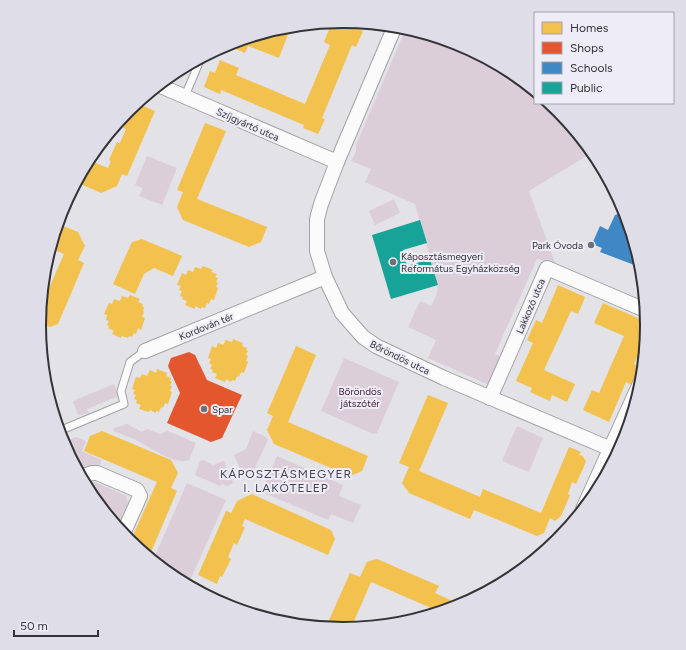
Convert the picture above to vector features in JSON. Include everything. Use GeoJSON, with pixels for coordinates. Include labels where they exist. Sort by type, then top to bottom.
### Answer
{"type":"FeatureCollection","features":[{"type":"Feature","properties":{"kind":"street","name":"Bőröndös utca"},"geometry":{"type":"LineString","coordinates":[[392,33],[337,162],[320,204],[317,219],[317,250],[325,277],[342,313],[363,337],[382,349],[490,398],[612,449]]}},
{"type":"Feature","properties":{"kind":"street","name":"Szíjgyártó utca"},"geometry":{"type":"LineString","coordinates":[[164,88],[337,162]]}},
{"type":"Feature","properties":{"kind":"street","name":"Lakkozó utca"},"geometry":{"type":"LineString","coordinates":[[490,398],[547,268],[639,307]]}},
{"type":"Feature","properties":{"kind":"street","name":"Kordován tér"},"geometry":{"type":"LineString","coordinates":[[145,351],[325,277]]}},
{"type":"Feature","properties":{"kind":"street"},"geometry":{"type":"LineString","coordinates":[[87,475],[98,473],[137,490],[140,496],[127,528]]}},
{"type":"Feature","properties":{"kind":"lane"},"geometry":{"type":"LineString","coordinates":[[185,96],[197,67]]}},
{"type":"Feature","properties":{"kind":"lane","name":"Kordován tér"},"geometry":{"type":"LineString","coordinates":[[65,428],[124,404],[121,391],[130,362],[145,351]]}},
{"type":"Feature","properties":{"kind":"green space"},"geometry":{"type":"Polygon","coordinates":[[[403,34],[420,38],[457,51],[492,68],[508,78],[534,98],[534,104],[541,104],[553,115],[579,144],[587,156],[529,191],[555,263],[537,259],[495,354],[503,358],[491,386],[428,358],[436,340],[408,327],[420,301],[431,306],[437,294],[438,285],[415,204],[365,182],[371,169],[351,161],[356,152],[356,145],[403,34]]]}},
{"type":"Feature","properties":{"kind":"green space"},"geometry":{"type":"Polygon","coordinates":[[[147,156],[177,168],[162,205],[139,196],[143,188],[135,185],[147,156]]]}},
{"type":"Feature","properties":{"kind":"green space"},"geometry":{"type":"Polygon","coordinates":[[[394,199],[400,213],[375,225],[369,211],[394,199]]]}},
{"type":"Feature","properties":{"kind":"green space","name":"Bőröndös játszótér"},"geometry":{"type":"Polygon","coordinates":[[[344,358],[399,382],[377,433],[373,434],[321,411],[344,358]]]}},
{"type":"Feature","properties":{"kind":"green space"},"geometry":{"type":"Polygon","coordinates":[[[114,384],[119,396],[87,409],[89,413],[82,415],[78,414],[73,402],[75,400],[114,384]]]}},
{"type":"Feature","properties":{"kind":"green space"},"geometry":{"type":"Polygon","coordinates":[[[127,424],[142,432],[147,429],[160,434],[168,431],[196,443],[189,460],[178,461],[172,459],[137,441],[113,431],[114,428],[127,424]]]}},
{"type":"Feature","properties":{"kind":"green space"},"geometry":{"type":"Polygon","coordinates":[[[517,426],[543,438],[529,472],[502,461],[517,426]]]}},
{"type":"Feature","properties":{"kind":"green space"},"geometry":{"type":"Polygon","coordinates":[[[253,431],[266,437],[268,440],[252,474],[244,478],[234,455],[246,449],[253,431]]]}},
{"type":"Feature","properties":{"kind":"green space"},"geometry":{"type":"Polygon","coordinates":[[[76,437],[86,441],[82,451],[102,460],[97,471],[86,473],[69,440],[76,437]]]}},
{"type":"Feature","properties":{"kind":"green space"},"geometry":{"type":"Polygon","coordinates":[[[277,456],[343,485],[339,496],[361,505],[353,523],[331,514],[328,520],[262,492],[277,456]]]}},
{"type":"Feature","properties":{"kind":"green space"},"geometry":{"type":"Polygon","coordinates":[[[203,460],[213,465],[224,461],[233,483],[227,486],[222,484],[220,486],[195,475],[200,461],[203,460]]]}},
{"type":"Feature","properties":{"kind":"green space"},"geometry":{"type":"Polygon","coordinates":[[[95,482],[126,496],[128,503],[121,522],[107,506],[92,483],[95,482]]]}},
{"type":"Feature","properties":{"kind":"green space"},"geometry":{"type":"Polygon","coordinates":[[[187,483],[226,500],[190,580],[155,555],[187,483]]]}},
{"type":"Feature","properties":{"kind":"building: Homes"},"geometry":{"type":"Polygon","coordinates":[[[329,29],[358,29],[363,31],[356,47],[352,45],[322,118],[325,119],[318,134],[303,128],[304,125],[221,90],[220,94],[204,87],[210,71],[215,73],[220,60],[239,68],[236,75],[305,104],[330,45],[324,42],[329,29]]]}},
{"type":"Feature","properties":{"kind":"building: Homes"},"geometry":{"type":"Polygon","coordinates":[[[288,33],[279,58],[248,46],[245,53],[235,49],[266,38],[288,33]]]}},
{"type":"Feature","properties":{"kind":"building: Homes"},"geometry":{"type":"Polygon","coordinates":[[[143,106],[155,111],[127,176],[122,174],[117,186],[101,193],[82,185],[94,163],[108,168],[111,161],[109,160],[117,142],[120,143],[126,129],[123,128],[125,124],[143,106]]]}},
{"type":"Feature","properties":{"kind":"building: Homes"},"geometry":{"type":"Polygon","coordinates":[[[205,123],[226,131],[197,199],[267,227],[261,242],[249,247],[183,220],[177,207],[183,192],[177,190],[205,123]]]}},
{"type":"Feature","properties":{"kind":"building: Homes"},"geometry":{"type":"Polygon","coordinates":[[[63,226],[78,232],[85,246],[78,260],[84,263],[58,324],[50,327],[46,325],[49,289],[64,254],[56,250],[63,226]]]}},
{"type":"Feature","properties":{"kind":"building: Homes"},"geometry":{"type":"Polygon","coordinates":[[[142,239],[182,256],[173,276],[154,268],[144,274],[135,294],[113,284],[132,242],[142,239]]]}},
{"type":"Feature","properties":{"kind":"building: Homes"},"geometry":{"type":"Polygon","coordinates":[[[203,266],[213,270],[211,272],[217,274],[215,277],[218,278],[216,287],[218,288],[214,300],[211,299],[205,308],[202,307],[201,309],[195,306],[195,309],[185,305],[187,301],[182,299],[183,297],[180,296],[182,291],[179,290],[181,286],[177,285],[182,273],[186,275],[188,270],[193,272],[195,267],[201,269],[203,266]]]}},
{"type":"Feature","properties":{"kind":"building: Homes"},"geometry":{"type":"Polygon","coordinates":[[[558,285],[585,297],[578,314],[571,311],[544,370],[575,384],[567,402],[552,395],[550,401],[530,392],[532,388],[516,381],[533,343],[527,340],[536,320],[542,323],[558,285]]]}},
{"type":"Feature","properties":{"kind":"building: Homes"},"geometry":{"type":"Polygon","coordinates":[[[130,295],[140,299],[138,302],[143,304],[142,306],[144,307],[144,312],[142,317],[145,318],[141,330],[138,328],[136,334],[134,333],[132,337],[129,336],[128,338],[122,336],[121,338],[112,334],[114,331],[108,328],[109,326],[107,325],[109,321],[106,320],[107,315],[104,314],[109,303],[112,304],[114,299],[120,301],[122,296],[128,298],[130,295]]]}},
{"type":"Feature","properties":{"kind":"building: Homes"},"geometry":{"type":"Polygon","coordinates":[[[603,303],[640,319],[638,356],[634,364],[637,365],[635,379],[632,385],[626,382],[609,422],[583,410],[592,390],[599,393],[624,336],[594,323],[603,303]]]}},
{"type":"Feature","properties":{"kind":"building: Homes"},"geometry":{"type":"Polygon","coordinates":[[[233,339],[243,343],[242,346],[247,348],[246,350],[248,351],[246,355],[248,356],[246,361],[248,362],[244,373],[241,372],[235,381],[232,380],[231,382],[226,379],[225,382],[215,378],[217,374],[212,372],[213,370],[210,369],[212,365],[209,363],[211,359],[208,358],[212,346],[216,348],[218,343],[223,345],[226,340],[232,342],[233,339]]]}},
{"type":"Feature","properties":{"kind":"building: Homes"},"geometry":{"type":"Polygon","coordinates":[[[296,346],[316,355],[288,422],[368,456],[362,471],[350,476],[274,444],[267,430],[273,416],[267,413],[296,346]]]}},
{"type":"Feature","properties":{"kind":"building: Homes"},"geometry":{"type":"Polygon","coordinates":[[[157,369],[167,373],[166,376],[171,378],[170,381],[172,382],[170,386],[172,386],[170,391],[172,392],[168,404],[165,403],[163,408],[161,407],[159,412],[156,411],[156,413],[150,410],[149,412],[139,409],[141,405],[136,403],[137,400],[134,399],[136,395],[133,394],[135,390],[132,389],[136,377],[140,378],[142,374],[147,376],[150,370],[156,373],[157,369]]]}},
{"type":"Feature","properties":{"kind":"building: Homes"},"geometry":{"type":"Polygon","coordinates":[[[428,395],[448,403],[419,471],[480,497],[483,489],[541,513],[569,447],[581,452],[579,455],[583,456],[586,462],[576,484],[572,482],[568,494],[570,495],[561,516],[555,521],[550,518],[544,533],[537,536],[474,510],[470,519],[409,493],[402,483],[409,467],[399,463],[428,395]]]}},
{"type":"Feature","properties":{"kind":"building: Homes"},"geometry":{"type":"Polygon","coordinates":[[[102,431],[171,460],[178,473],[171,488],[177,491],[151,552],[133,535],[157,482],[84,451],[90,436],[102,431]]]}},
{"type":"Feature","properties":{"kind":"building: Homes"},"geometry":{"type":"Polygon","coordinates":[[[252,494],[331,530],[335,539],[328,555],[245,519],[242,526],[245,527],[237,545],[234,543],[228,557],[231,559],[222,577],[220,576],[217,584],[198,575],[226,511],[231,513],[237,501],[252,494]]]}},
{"type":"Feature","properties":{"kind":"building: Homes"},"geometry":{"type":"Polygon","coordinates":[[[377,559],[439,586],[435,593],[452,601],[428,609],[429,607],[371,582],[354,621],[329,621],[350,573],[360,577],[367,562],[377,559]]]}},
{"type":"Feature","properties":{"kind":"building: Shops","name":"Spar"},"geometry":{"type":"Polygon","coordinates":[[[189,352],[195,355],[207,380],[242,395],[222,438],[211,442],[167,423],[180,393],[168,366],[171,358],[189,352]]]}},
{"type":"Feature","properties":{"kind":"building: Schools"},"geometry":{"type":"Polygon","coordinates":[[[618,214],[630,248],[634,265],[600,252],[602,248],[592,244],[600,226],[608,230],[615,215],[618,214]]]}},
{"type":"Feature","properties":{"kind":"building: Public","name":"Káposztásmegyeri Református Egyházközség"},"geometry":{"type":"Polygon","coordinates":[[[420,220],[427,243],[403,250],[407,266],[430,259],[438,285],[391,299],[372,235],[420,220]]]}},
{"type":"Feature","properties":{"kind":"place","name":"Park Óvoda"},"geometry":{"type":"Point","coordinates":[591,245]}},
{"type":"Feature","properties":{"kind":"place","name":"Káposztásmegyeri Református Egyházközség"},"geometry":{"type":"Point","coordinates":[393,262]}},
{"type":"Feature","properties":{"kind":"place","name":"Spar"},"geometry":{"type":"Point","coordinates":[204,409]}},
{"type":"Feature","properties":{"kind":"district","name":"KÁPOSZTÁSMEGYER I. LAKÓTELEP"},"geometry":{"type":"Point","coordinates":[286,481]}}]}
